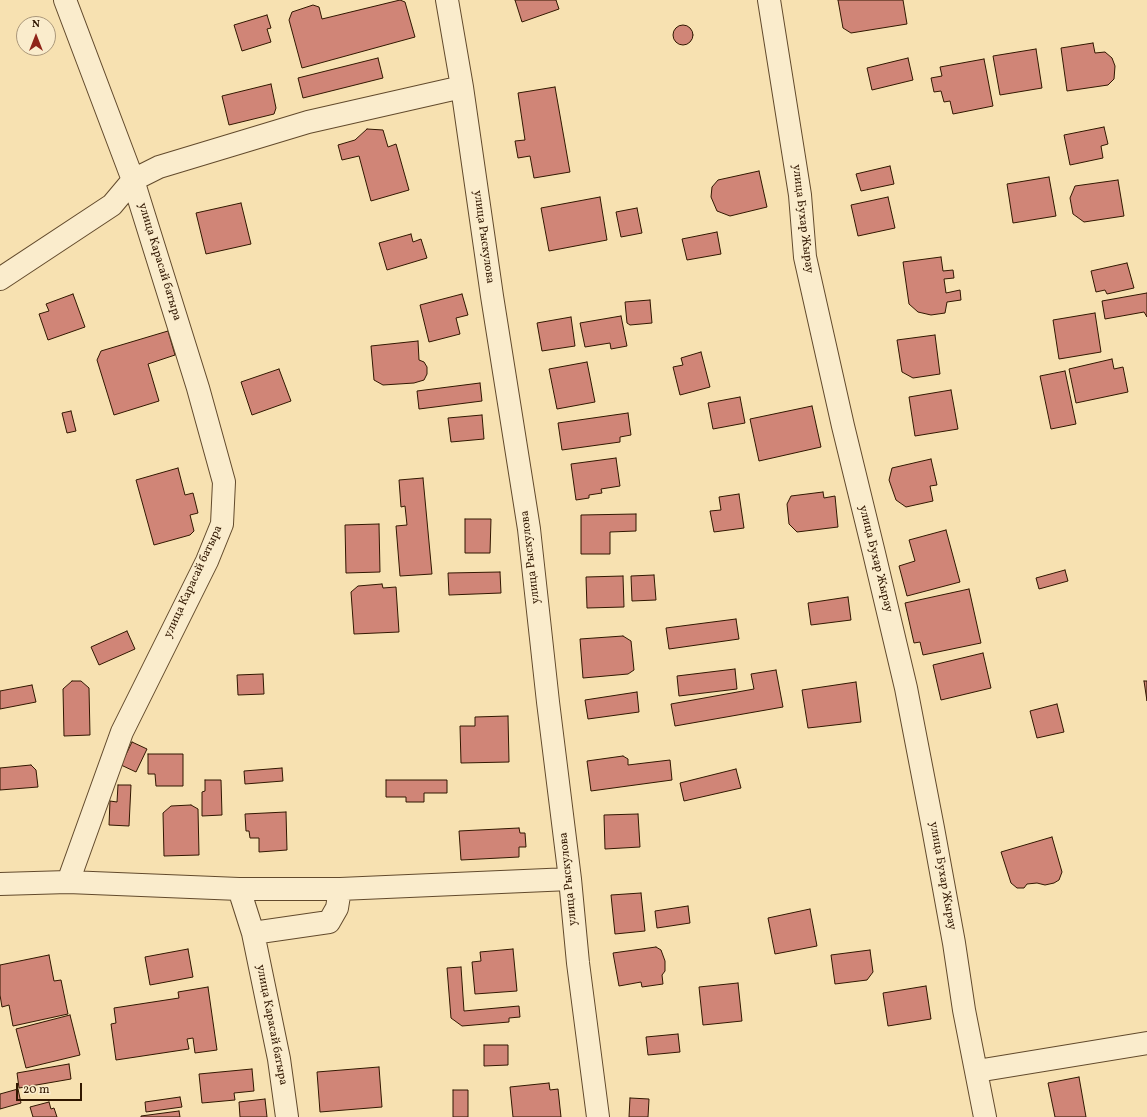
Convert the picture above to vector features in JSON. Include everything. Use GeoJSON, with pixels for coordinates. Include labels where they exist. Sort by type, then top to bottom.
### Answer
{"type":"FeatureCollection","features":[{"type":"Feature","properties":{"kind":"street","name":"улица Карасай батыра"},"geometry":{"type":"LineString","coordinates":[[65,0],[133,180],[198,388],[224,482],[222,524],[207,561],[122,732],[68,882]]}},
{"type":"Feature","properties":{"kind":"street","name":"улица Рыскулова"},"geometry":{"type":"LineString","coordinates":[[447,0],[462,87],[492,296],[529,529],[548,702],[570,878],[578,963],[598,1117]]}},
{"type":"Feature","properties":{"kind":"street","name":"улица Бухар Жырау"},"geometry":{"type":"LineString","coordinates":[[768,0],[800,196],[805,257],[841,418],[873,545],[906,688],[954,943],[964,1010],[986,1117]]}},
{"type":"Feature","properties":{"kind":"street"},"geometry":{"type":"LineString","coordinates":[[0,279],[112,205],[133,180],[159,167],[308,122],[462,87]]}},
{"type":"Feature","properties":{"kind":"street"},"geometry":{"type":"LineString","coordinates":[[0,884],[68,882],[239,889],[340,890],[570,878]]}},
{"type":"Feature","properties":{"kind":"street","name":"улица Карасай батыра"},"geometry":{"type":"LineString","coordinates":[[239,889],[253,933],[279,1059],[287,1117]]}},
{"type":"Feature","properties":{"kind":"street"},"geometry":{"type":"LineString","coordinates":[[253,933],[329,922],[337,908],[340,890]]}},
{"type":"Feature","properties":{"kind":"street"},"geometry":{"type":"LineString","coordinates":[[977,1071],[1147,1043]]}},
{"type":"Feature","properties":{"kind":"building"},"geometry":{"type":"Polygon","coordinates":[[[400,0],[405,2],[415,37],[302,68],[289,20],[292,12],[313,5],[319,7],[322,19],[400,0]]]}},
{"type":"Feature","properties":{"kind":"building"},"geometry":{"type":"Polygon","coordinates":[[[515,0],[556,0],[559,9],[522,22],[515,0]]]}},
{"type":"Feature","properties":{"kind":"building"},"geometry":{"type":"Polygon","coordinates":[[[838,0],[903,0],[907,24],[851,33],[843,28],[838,0]]]}},
{"type":"Feature","properties":{"kind":"building"},"geometry":{"type":"Polygon","coordinates":[[[267,15],[271,28],[267,29],[271,42],[242,51],[234,25],[267,15]]]}},
{"type":"Feature","properties":{"kind":"building"},"geometry":{"type":"Polygon","coordinates":[[[683,25],[690,28],[693,35],[690,42],[683,45],[676,42],[673,35],[676,28],[683,25]]]}},
{"type":"Feature","properties":{"kind":"building"},"geometry":{"type":"Polygon","coordinates":[[[1093,43],[1095,53],[1105,52],[1112,58],[1115,66],[1114,79],[1108,85],[1067,91],[1061,48],[1093,43]]]}},
{"type":"Feature","properties":{"kind":"building"},"geometry":{"type":"Polygon","coordinates":[[[1036,49],[1042,88],[1000,95],[993,56],[1036,49]]]}},
{"type":"Feature","properties":{"kind":"building"},"geometry":{"type":"Polygon","coordinates":[[[378,58],[383,78],[303,98],[298,78],[378,58]]]}},
{"type":"Feature","properties":{"kind":"building"},"geometry":{"type":"Polygon","coordinates":[[[908,58],[913,80],[872,90],[867,68],[908,58]]]}},
{"type":"Feature","properties":{"kind":"building"},"geometry":{"type":"Polygon","coordinates":[[[984,59],[993,106],[953,114],[950,101],[944,102],[941,91],[934,92],[931,78],[942,76],[940,67],[984,59]]]}},
{"type":"Feature","properties":{"kind":"building"},"geometry":{"type":"Polygon","coordinates":[[[271,84],[276,108],[274,114],[229,125],[222,96],[271,84]]]}},
{"type":"Feature","properties":{"kind":"building"},"geometry":{"type":"Polygon","coordinates":[[[555,87],[570,172],[534,178],[530,156],[518,158],[515,141],[525,140],[518,93],[555,87]]]}},
{"type":"Feature","properties":{"kind":"building"},"geometry":{"type":"Polygon","coordinates":[[[1104,127],[1108,144],[1101,146],[1103,158],[1070,165],[1064,135],[1104,127]]]}},
{"type":"Feature","properties":{"kind":"building"},"geometry":{"type":"Polygon","coordinates":[[[367,129],[383,130],[388,147],[396,144],[409,190],[371,201],[359,156],[342,160],[338,145],[355,140],[367,129]]]}},
{"type":"Feature","properties":{"kind":"building"},"geometry":{"type":"Polygon","coordinates":[[[890,166],[894,184],[861,191],[856,174],[890,166]]]}},
{"type":"Feature","properties":{"kind":"building"},"geometry":{"type":"Polygon","coordinates":[[[759,171],[767,207],[730,216],[717,211],[711,197],[712,187],[718,180],[759,171]]]}},
{"type":"Feature","properties":{"kind":"building"},"geometry":{"type":"Polygon","coordinates":[[[1049,177],[1056,216],[1013,223],[1007,184],[1049,177]]]}},
{"type":"Feature","properties":{"kind":"building"},"geometry":{"type":"Polygon","coordinates":[[[1118,180],[1124,216],[1084,222],[1073,214],[1070,198],[1075,186],[1118,180]]]}},
{"type":"Feature","properties":{"kind":"building"},"geometry":{"type":"Polygon","coordinates":[[[600,197],[607,240],[549,251],[541,208],[600,197]]]}},
{"type":"Feature","properties":{"kind":"building"},"geometry":{"type":"Polygon","coordinates":[[[888,197],[895,228],[858,236],[851,205],[888,197]]]}},
{"type":"Feature","properties":{"kind":"building"},"geometry":{"type":"Polygon","coordinates":[[[241,203],[251,244],[206,254],[196,213],[241,203]]]}},
{"type":"Feature","properties":{"kind":"building"},"geometry":{"type":"Polygon","coordinates":[[[637,208],[642,233],[621,237],[616,212],[637,208]]]}},
{"type":"Feature","properties":{"kind":"building"},"geometry":{"type":"Polygon","coordinates":[[[717,232],[721,254],[687,260],[682,239],[717,232]]]}},
{"type":"Feature","properties":{"kind":"building"},"geometry":{"type":"Polygon","coordinates":[[[411,234],[413,242],[421,239],[427,258],[387,270],[379,243],[411,234]]]}},
{"type":"Feature","properties":{"kind":"building"},"geometry":{"type":"Polygon","coordinates":[[[941,257],[943,271],[953,270],[954,278],[944,279],[946,293],[960,290],[961,300],[947,302],[945,313],[931,315],[918,312],[909,304],[903,262],[941,257]]]}},
{"type":"Feature","properties":{"kind":"building"},"geometry":{"type":"Polygon","coordinates":[[[1127,263],[1134,288],[1107,294],[1105,290],[1096,292],[1091,271],[1127,263]]]}},
{"type":"Feature","properties":{"kind":"building"},"geometry":{"type":"Polygon","coordinates":[[[1147,293],[1147,317],[1144,312],[1105,319],[1102,301],[1147,293]]]}},
{"type":"Feature","properties":{"kind":"building"},"geometry":{"type":"Polygon","coordinates":[[[73,294],[85,327],[48,340],[39,314],[49,311],[46,304],[73,294]]]}},
{"type":"Feature","properties":{"kind":"building"},"geometry":{"type":"Polygon","coordinates":[[[462,294],[468,315],[456,318],[460,334],[429,342],[420,305],[462,294]]]}},
{"type":"Feature","properties":{"kind":"building"},"geometry":{"type":"Polygon","coordinates":[[[650,300],[652,323],[630,325],[627,323],[625,302],[650,300]]]}},
{"type":"Feature","properties":{"kind":"building"},"geometry":{"type":"Polygon","coordinates":[[[1095,313],[1101,352],[1059,359],[1053,320],[1095,313]]]}},
{"type":"Feature","properties":{"kind":"building"},"geometry":{"type":"Polygon","coordinates":[[[621,316],[627,346],[611,349],[610,343],[585,347],[580,323],[621,316]]]}},
{"type":"Feature","properties":{"kind":"building"},"geometry":{"type":"Polygon","coordinates":[[[571,317],[575,346],[542,351],[537,323],[571,317]]]}},
{"type":"Feature","properties":{"kind":"building"},"geometry":{"type":"Polygon","coordinates":[[[168,331],[175,355],[148,364],[159,401],[114,415],[97,360],[101,351],[168,331]]]}},
{"type":"Feature","properties":{"kind":"building"},"geometry":{"type":"Polygon","coordinates":[[[935,335],[940,374],[913,378],[902,372],[897,340],[935,335]]]}},
{"type":"Feature","properties":{"kind":"building"},"geometry":{"type":"Polygon","coordinates":[[[418,341],[419,360],[424,362],[427,367],[427,374],[424,380],[414,383],[383,385],[374,380],[371,346],[418,341]]]}},
{"type":"Feature","properties":{"kind":"building"},"geometry":{"type":"Polygon","coordinates":[[[701,352],[710,387],[680,395],[673,367],[683,365],[681,358],[701,352]]]}},
{"type":"Feature","properties":{"kind":"building"},"geometry":{"type":"Polygon","coordinates":[[[1112,359],[1114,369],[1123,367],[1128,392],[1076,403],[1069,369],[1112,359]]]}},
{"type":"Feature","properties":{"kind":"building"},"geometry":{"type":"Polygon","coordinates":[[[587,362],[595,402],[557,409],[549,369],[587,362]]]}},
{"type":"Feature","properties":{"kind":"building"},"geometry":{"type":"Polygon","coordinates":[[[279,369],[291,401],[252,415],[241,382],[279,369]]]}},
{"type":"Feature","properties":{"kind":"building"},"geometry":{"type":"Polygon","coordinates":[[[1065,371],[1076,424],[1051,429],[1040,376],[1065,371]]]}},
{"type":"Feature","properties":{"kind":"building"},"geometry":{"type":"Polygon","coordinates":[[[480,383],[482,401],[419,409],[417,391],[480,383]]]}},
{"type":"Feature","properties":{"kind":"building"},"geometry":{"type":"Polygon","coordinates":[[[951,390],[958,429],[915,436],[909,397],[951,390]]]}},
{"type":"Feature","properties":{"kind":"building"},"geometry":{"type":"Polygon","coordinates":[[[740,397],[745,423],[713,429],[708,403],[740,397]]]}},
{"type":"Feature","properties":{"kind":"building"},"geometry":{"type":"Polygon","coordinates":[[[812,406],[821,447],[759,461],[750,419],[812,406]]]}},
{"type":"Feature","properties":{"kind":"building"},"geometry":{"type":"Polygon","coordinates":[[[71,411],[76,431],[67,433],[62,413],[71,411]]]}},
{"type":"Feature","properties":{"kind":"building"},"geometry":{"type":"Polygon","coordinates":[[[628,413],[631,435],[620,437],[620,442],[562,450],[558,423],[628,413]]]}},
{"type":"Feature","properties":{"kind":"building"},"geometry":{"type":"Polygon","coordinates":[[[482,415],[484,439],[451,442],[448,418],[482,415]]]}},
{"type":"Feature","properties":{"kind":"building"},"geometry":{"type":"Polygon","coordinates":[[[616,458],[620,486],[601,489],[602,493],[589,495],[589,498],[576,500],[571,464],[616,458]]]}},
{"type":"Feature","properties":{"kind":"building"},"geometry":{"type":"Polygon","coordinates":[[[931,459],[937,485],[930,486],[933,501],[906,507],[896,500],[889,480],[892,468],[931,459]]]}},
{"type":"Feature","properties":{"kind":"building"},"geometry":{"type":"Polygon","coordinates":[[[178,468],[185,495],[193,493],[198,513],[190,515],[194,531],[190,535],[154,545],[136,480],[178,468]]]}},
{"type":"Feature","properties":{"kind":"building"},"geometry":{"type":"Polygon","coordinates":[[[423,478],[432,574],[400,576],[396,526],[407,525],[405,506],[401,507],[399,480],[423,478]]]}},
{"type":"Feature","properties":{"kind":"building"},"geometry":{"type":"Polygon","coordinates":[[[823,492],[824,498],[835,496],[838,527],[797,532],[789,524],[787,504],[791,496],[823,492]]]}},
{"type":"Feature","properties":{"kind":"building"},"geometry":{"type":"Polygon","coordinates":[[[739,494],[744,528],[714,532],[710,511],[721,510],[719,497],[739,494]]]}},
{"type":"Feature","properties":{"kind":"building"},"geometry":{"type":"Polygon","coordinates":[[[636,514],[636,531],[610,532],[610,554],[581,554],[581,515],[636,514]]]}},
{"type":"Feature","properties":{"kind":"building"},"geometry":{"type":"Polygon","coordinates":[[[465,519],[491,519],[490,553],[465,553],[465,519]]]}},
{"type":"Feature","properties":{"kind":"building"},"geometry":{"type":"Polygon","coordinates":[[[379,524],[380,572],[346,573],[345,525],[379,524]]]}},
{"type":"Feature","properties":{"kind":"building"},"geometry":{"type":"Polygon","coordinates":[[[946,530],[960,582],[907,596],[899,566],[915,561],[909,540],[946,530]]]}},
{"type":"Feature","properties":{"kind":"building"},"geometry":{"type":"Polygon","coordinates":[[[1065,570],[1068,581],[1039,589],[1036,578],[1065,570]]]}},
{"type":"Feature","properties":{"kind":"building"},"geometry":{"type":"Polygon","coordinates":[[[500,572],[501,593],[449,595],[448,573],[500,572]]]}},
{"type":"Feature","properties":{"kind":"building"},"geometry":{"type":"Polygon","coordinates":[[[654,575],[656,600],[632,601],[631,576],[654,575]]]}},
{"type":"Feature","properties":{"kind":"building"},"geometry":{"type":"Polygon","coordinates":[[[623,576],[624,607],[587,608],[586,577],[623,576]]]}},
{"type":"Feature","properties":{"kind":"building"},"geometry":{"type":"Polygon","coordinates":[[[382,584],[383,588],[396,587],[399,632],[354,634],[351,592],[358,586],[382,584]]]}},
{"type":"Feature","properties":{"kind":"building"},"geometry":{"type":"Polygon","coordinates":[[[969,589],[981,643],[923,655],[920,642],[914,643],[905,603],[969,589]]]}},
{"type":"Feature","properties":{"kind":"building"},"geometry":{"type":"Polygon","coordinates":[[[848,597],[851,620],[811,625],[808,603],[848,597]]]}},
{"type":"Feature","properties":{"kind":"building"},"geometry":{"type":"Polygon","coordinates":[[[736,619],[739,639],[669,649],[666,628],[736,619]]]}},
{"type":"Feature","properties":{"kind":"building"},"geometry":{"type":"Polygon","coordinates":[[[127,631],[135,649],[99,665],[91,647],[127,631]]]}},
{"type":"Feature","properties":{"kind":"building"},"geometry":{"type":"Polygon","coordinates":[[[623,636],[631,641],[634,670],[628,674],[583,678],[580,639],[623,636]]]}},
{"type":"Feature","properties":{"kind":"building"},"geometry":{"type":"Polygon","coordinates":[[[983,653],[991,688],[941,700],[933,665],[983,653]]]}},
{"type":"Feature","properties":{"kind":"building"},"geometry":{"type":"Polygon","coordinates":[[[735,669],[737,689],[679,696],[677,676],[735,669]]]}},
{"type":"Feature","properties":{"kind":"building"},"geometry":{"type":"Polygon","coordinates":[[[776,670],[783,707],[675,726],[671,704],[754,689],[751,674],[776,670]]]}},
{"type":"Feature","properties":{"kind":"building"},"geometry":{"type":"Polygon","coordinates":[[[263,674],[264,694],[238,695],[237,675],[263,674]]]}},
{"type":"Feature","properties":{"kind":"building"},"geometry":{"type":"Polygon","coordinates":[[[72,681],[81,681],[89,688],[90,735],[64,736],[63,689],[72,681]]]}},
{"type":"Feature","properties":{"kind":"building"},"geometry":{"type":"Polygon","coordinates":[[[1144,681],[1147,681],[1147,701],[1144,681]]]}},
{"type":"Feature","properties":{"kind":"building"},"geometry":{"type":"Polygon","coordinates":[[[856,682],[861,722],[808,728],[802,690],[856,682]]]}},
{"type":"Feature","properties":{"kind":"building"},"geometry":{"type":"Polygon","coordinates":[[[32,685],[36,702],[0,709],[0,691],[32,685]]]}},
{"type":"Feature","properties":{"kind":"building"},"geometry":{"type":"Polygon","coordinates":[[[637,692],[639,712],[588,719],[585,700],[637,692]]]}},
{"type":"Feature","properties":{"kind":"building"},"geometry":{"type":"Polygon","coordinates":[[[1057,704],[1064,732],[1037,738],[1030,711],[1057,704]]]}},
{"type":"Feature","properties":{"kind":"building"},"geometry":{"type":"Polygon","coordinates":[[[508,716],[509,762],[461,763],[460,726],[475,726],[475,717],[508,716]]]}},
{"type":"Feature","properties":{"kind":"building"},"geometry":{"type":"Polygon","coordinates":[[[132,742],[147,749],[136,772],[121,765],[132,742]]]}},
{"type":"Feature","properties":{"kind":"building"},"geometry":{"type":"Polygon","coordinates":[[[148,754],[183,754],[183,786],[156,786],[155,774],[148,774],[148,754]]]}},
{"type":"Feature","properties":{"kind":"building"},"geometry":{"type":"Polygon","coordinates":[[[623,756],[628,759],[628,765],[670,760],[672,780],[591,791],[587,761],[623,756]]]}},
{"type":"Feature","properties":{"kind":"building"},"geometry":{"type":"Polygon","coordinates":[[[31,765],[36,770],[38,787],[0,790],[0,768],[31,765]]]}},
{"type":"Feature","properties":{"kind":"building"},"geometry":{"type":"Polygon","coordinates":[[[282,768],[283,781],[245,784],[244,771],[282,768]]]}},
{"type":"Feature","properties":{"kind":"building"},"geometry":{"type":"Polygon","coordinates":[[[736,769],[741,788],[684,801],[680,783],[736,769]]]}},
{"type":"Feature","properties":{"kind":"building"},"geometry":{"type":"Polygon","coordinates":[[[205,780],[221,780],[222,815],[202,816],[202,792],[205,791],[205,780]]]}},
{"type":"Feature","properties":{"kind":"building"},"geometry":{"type":"Polygon","coordinates":[[[386,780],[447,780],[447,793],[424,793],[424,802],[406,802],[406,797],[386,797],[386,780]]]}},
{"type":"Feature","properties":{"kind":"building"},"geometry":{"type":"Polygon","coordinates":[[[118,785],[131,785],[129,826],[109,825],[110,801],[117,802],[118,785]]]}},
{"type":"Feature","properties":{"kind":"building"},"geometry":{"type":"Polygon","coordinates":[[[191,805],[198,809],[199,855],[164,856],[163,813],[171,806],[191,805]]]}},
{"type":"Feature","properties":{"kind":"building"},"geometry":{"type":"Polygon","coordinates":[[[286,812],[287,850],[259,852],[259,838],[250,838],[249,831],[246,831],[245,814],[286,812]]]}},
{"type":"Feature","properties":{"kind":"building"},"geometry":{"type":"Polygon","coordinates":[[[638,814],[640,847],[605,849],[604,815],[638,814]]]}},
{"type":"Feature","properties":{"kind":"building"},"geometry":{"type":"Polygon","coordinates":[[[519,828],[520,833],[525,833],[526,847],[519,847],[519,857],[461,860],[459,831],[519,828]]]}},
{"type":"Feature","properties":{"kind":"building"},"geometry":{"type":"Polygon","coordinates":[[[1052,837],[1062,872],[1059,880],[1045,885],[1037,883],[1027,884],[1024,888],[1017,888],[1011,883],[1001,852],[1052,837]]]}},
{"type":"Feature","properties":{"kind":"building"},"geometry":{"type":"Polygon","coordinates":[[[641,893],[645,931],[615,934],[611,895],[641,893]]]}},
{"type":"Feature","properties":{"kind":"building"},"geometry":{"type":"Polygon","coordinates":[[[688,906],[690,923],[657,928],[655,911],[688,906]]]}},
{"type":"Feature","properties":{"kind":"building"},"geometry":{"type":"Polygon","coordinates":[[[810,909],[817,946],[775,954],[768,918],[810,909]]]}},
{"type":"Feature","properties":{"kind":"building"},"geometry":{"type":"Polygon","coordinates":[[[656,947],[661,950],[665,961],[665,971],[662,975],[663,984],[642,987],[641,982],[619,986],[613,953],[656,947]]]}},
{"type":"Feature","properties":{"kind":"building"},"geometry":{"type":"Polygon","coordinates":[[[188,949],[193,977],[150,985],[145,957],[188,949]]]}},
{"type":"Feature","properties":{"kind":"building"},"geometry":{"type":"Polygon","coordinates":[[[513,949],[517,991],[475,994],[472,962],[481,961],[480,952],[513,949]]]}},
{"type":"Feature","properties":{"kind":"building"},"geometry":{"type":"Polygon","coordinates":[[[870,950],[873,972],[867,980],[835,984],[831,955],[870,950]]]}},
{"type":"Feature","properties":{"kind":"building"},"geometry":{"type":"Polygon","coordinates":[[[49,955],[54,981],[61,980],[68,1014],[13,1026],[9,1005],[2,1007],[0,995],[0,965],[49,955]]]}},
{"type":"Feature","properties":{"kind":"building"},"geometry":{"type":"Polygon","coordinates":[[[461,967],[464,1011],[519,1006],[520,1017],[509,1018],[509,1022],[462,1026],[451,1018],[447,968],[461,967]]]}},
{"type":"Feature","properties":{"kind":"building"},"geometry":{"type":"Polygon","coordinates":[[[738,983],[742,1021],[703,1025],[699,987],[738,983]]]}},
{"type":"Feature","properties":{"kind":"building"},"geometry":{"type":"Polygon","coordinates":[[[926,986],[931,1019],[888,1026],[883,993],[926,986]]]}},
{"type":"Feature","properties":{"kind":"building"},"geometry":{"type":"Polygon","coordinates":[[[208,987],[217,1050],[195,1053],[193,1038],[187,1039],[189,1049],[116,1060],[111,1024],[116,1023],[114,1008],[179,998],[178,992],[208,987]]]}},
{"type":"Feature","properties":{"kind":"building"},"geometry":{"type":"Polygon","coordinates":[[[70,1015],[80,1055],[26,1068],[16,1029],[70,1015]]]}},
{"type":"Feature","properties":{"kind":"building"},"geometry":{"type":"Polygon","coordinates":[[[678,1034],[680,1052],[648,1055],[646,1037],[678,1034]]]}},
{"type":"Feature","properties":{"kind":"building"},"geometry":{"type":"Polygon","coordinates":[[[484,1045],[508,1045],[508,1065],[484,1066],[484,1045]]]}},
{"type":"Feature","properties":{"kind":"building"},"geometry":{"type":"Polygon","coordinates":[[[69,1064],[71,1079],[19,1088],[17,1073],[69,1064]]]}},
{"type":"Feature","properties":{"kind":"building"},"geometry":{"type":"Polygon","coordinates":[[[379,1067],[382,1107],[320,1112],[317,1072],[379,1067]]]}},
{"type":"Feature","properties":{"kind":"building"},"geometry":{"type":"Polygon","coordinates":[[[252,1069],[254,1091],[234,1093],[235,1100],[202,1103],[199,1074],[252,1069]]]}},
{"type":"Feature","properties":{"kind":"building"},"geometry":{"type":"Polygon","coordinates":[[[1079,1077],[1086,1117],[1055,1117],[1048,1083],[1079,1077]]]}},
{"type":"Feature","properties":{"kind":"building"},"geometry":{"type":"Polygon","coordinates":[[[549,1083],[550,1090],[558,1089],[561,1117],[513,1117],[510,1087],[549,1083]]]}},
{"type":"Feature","properties":{"kind":"building"},"geometry":{"type":"Polygon","coordinates":[[[18,1089],[21,1103],[0,1109],[0,1094],[18,1089]]]}},
{"type":"Feature","properties":{"kind":"building"},"geometry":{"type":"Polygon","coordinates":[[[453,1090],[468,1090],[468,1117],[453,1117],[453,1090]]]}},
{"type":"Feature","properties":{"kind":"building"},"geometry":{"type":"Polygon","coordinates":[[[180,1097],[182,1107],[146,1112],[145,1102],[180,1097]]]}},
{"type":"Feature","properties":{"kind":"building"},"geometry":{"type":"Polygon","coordinates":[[[630,1098],[649,1099],[648,1117],[629,1117],[630,1098]]]}},
{"type":"Feature","properties":{"kind":"building"},"geometry":{"type":"Polygon","coordinates":[[[265,1099],[267,1117],[240,1117],[239,1102],[265,1099]]]}},
{"type":"Feature","properties":{"kind":"building"},"geometry":{"type":"Polygon","coordinates":[[[49,1102],[51,1109],[54,1108],[57,1117],[33,1117],[30,1107],[49,1102]]]}},
{"type":"Feature","properties":{"kind":"building"},"geometry":{"type":"Polygon","coordinates":[[[179,1111],[180,1117],[141,1117],[141,1116],[179,1111]]]}}]}
